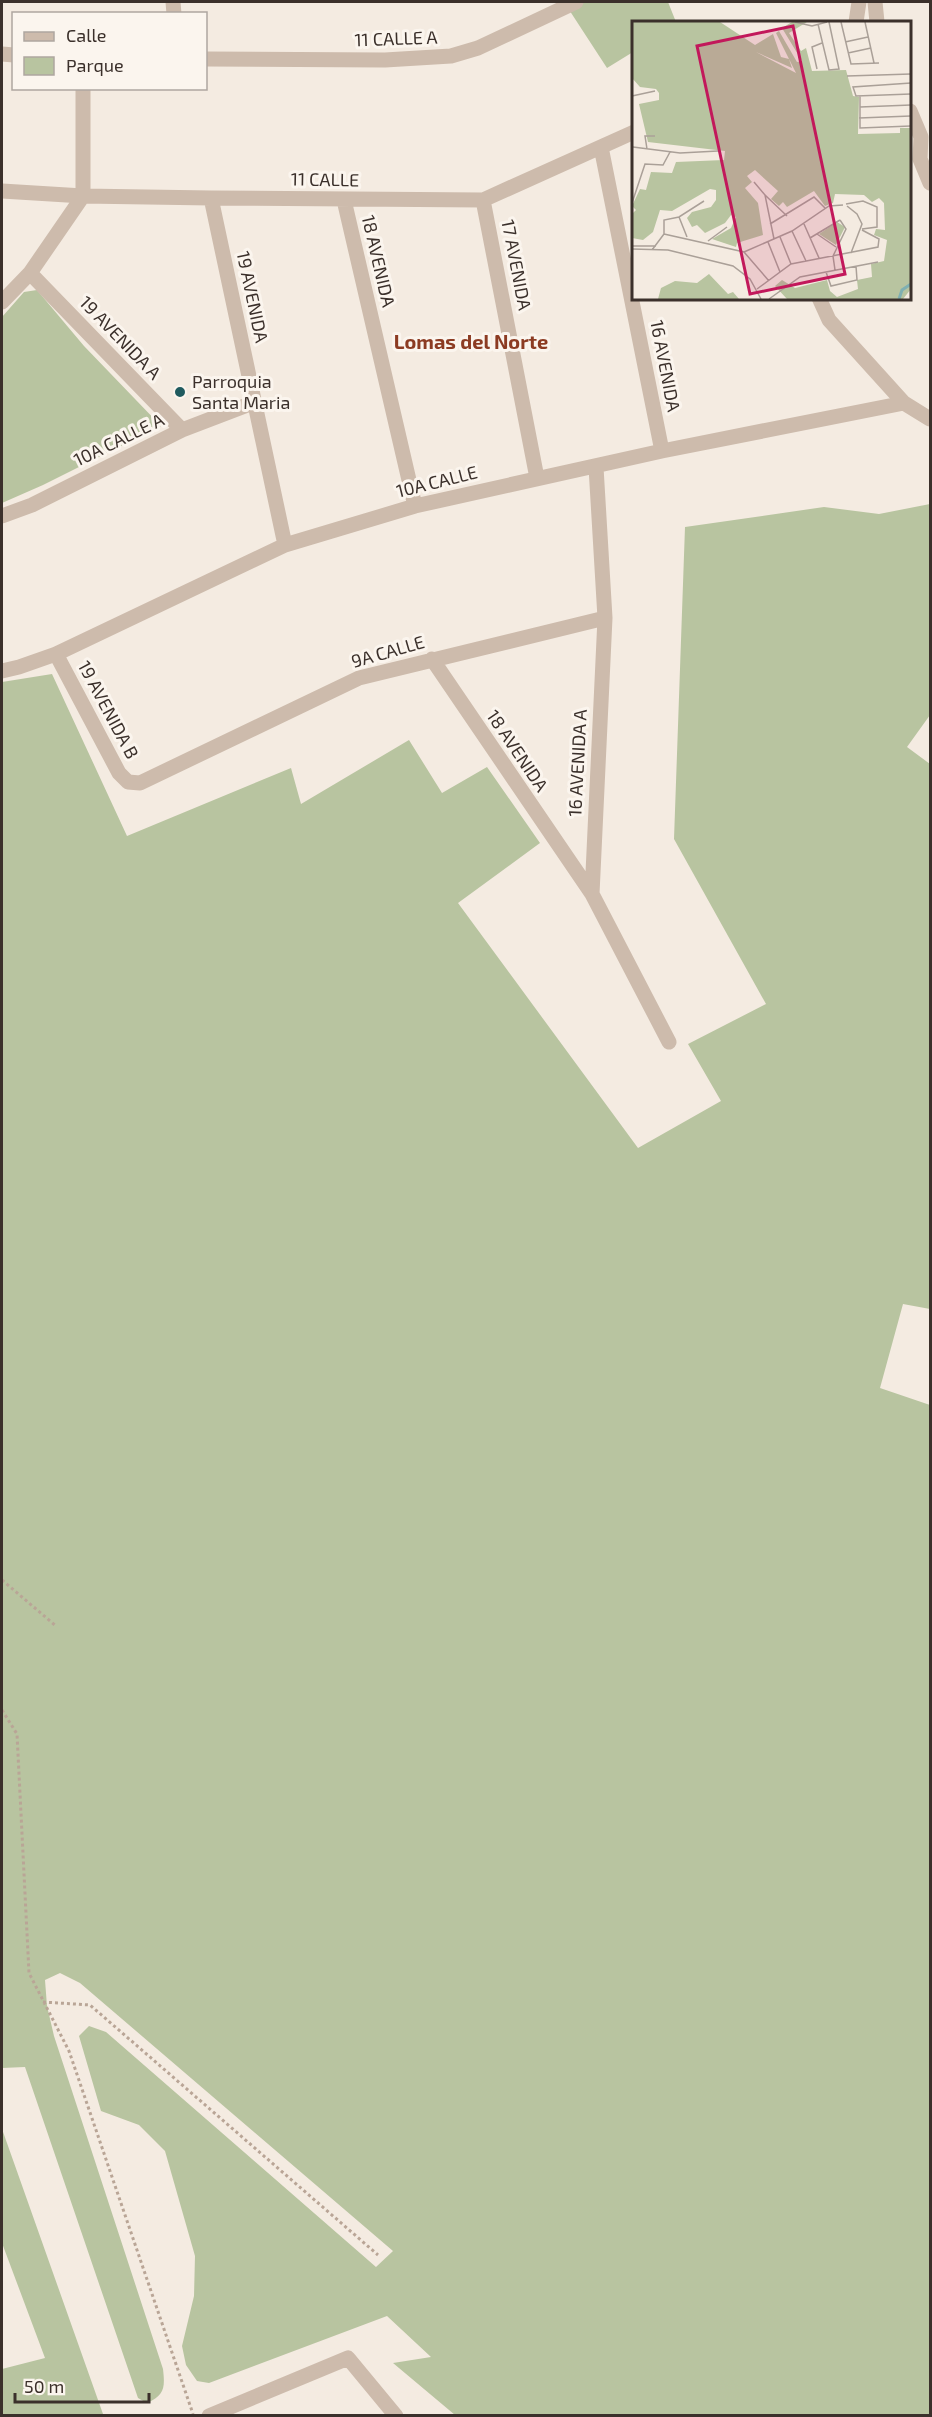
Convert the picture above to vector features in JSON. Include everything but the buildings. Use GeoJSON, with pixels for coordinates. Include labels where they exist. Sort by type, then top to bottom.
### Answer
{"type":"FeatureCollection","features":[{"type":"Feature","properties":{"kind":"street","name":"11 CALLE A"},"geometry":{"type":"LineString","coordinates":[[207,59],[385,60],[451,56],[478,48],[576,2]]}},
{"type":"Feature","properties":{"kind":"street"},"geometry":{"type":"LineString","coordinates":[[856,21],[859,2]]}},
{"type":"Feature","properties":{"kind":"street"},"geometry":{"type":"LineString","coordinates":[[874,2],[877,21]]}},
{"type":"Feature","properties":{"kind":"street"},"geometry":{"type":"LineString","coordinates":[[2,302],[30,273],[83,196],[83,90]]}},
{"type":"Feature","properties":{"kind":"street"},"geometry":{"type":"LineString","coordinates":[[911,115],[921,137],[915,155],[930,183]]}},
{"type":"Feature","properties":{"kind":"street","name":"11 CALLE"},"geometry":{"type":"LineString","coordinates":[[2,191],[83,196],[483,200],[632,132]]}},
{"type":"Feature","properties":{"kind":"street","name":"16 AVENIDA"},"geometry":{"type":"LineString","coordinates":[[602,147],[632,299]]}},
{"type":"Feature","properties":{"kind":"street","name":"19 AVENIDA"},"geometry":{"type":"LineString","coordinates":[[211,198],[285,545]]}},
{"type":"Feature","properties":{"kind":"street","name":"18 AVENIDA"},"geometry":{"type":"LineString","coordinates":[[344,200],[415,506]]}},
{"type":"Feature","properties":{"kind":"street","name":"17 AVENIDA"},"geometry":{"type":"LineString","coordinates":[[483,200],[537,478]]}},
{"type":"Feature","properties":{"kind":"street","name":"19 AVENIDA A"},"geometry":{"type":"LineString","coordinates":[[30,273],[182,430]]}},
{"type":"Feature","properties":{"kind":"street","name":"16 AVENIDA"},"geometry":{"type":"LineString","coordinates":[[632,300],[662,451]]}},
{"type":"Feature","properties":{"kind":"street"},"geometry":{"type":"LineString","coordinates":[[820,300],[829,320],[904,403],[930,419]]}},
{"type":"Feature","properties":{"kind":"street","name":"10A CALLE A"},"geometry":{"type":"LineString","coordinates":[[2,516],[32,505],[182,430],[255,402]]}},
{"type":"Feature","properties":{"kind":"street","name":"10A CALLE"},"geometry":{"type":"LineString","coordinates":[[2,671],[56,654],[285,545],[415,506],[662,451],[904,403]]}},
{"type":"Feature","properties":{"kind":"street","name":"16 AVENIDA A"},"geometry":{"type":"LineString","coordinates":[[592,894],[605,618],[596,467]]}},
{"type":"Feature","properties":{"kind":"street","name":"9A CALLE"},"geometry":{"type":"LineString","coordinates":[[128,782],[140,783],[359,678],[605,618]]}},
{"type":"Feature","properties":{"kind":"street","name":"19 AVENIDA B"},"geometry":{"type":"LineString","coordinates":[[56,654],[118,773],[128,782]]}},
{"type":"Feature","properties":{"kind":"street","name":"18 AVENIDA"},"geometry":{"type":"LineString","coordinates":[[432,659],[592,894]]}},
{"type":"Feature","properties":{"kind":"street"},"geometry":{"type":"LineString","coordinates":[[592,894],[669,1042]]}},
{"type":"Feature","properties":{"kind":"street"},"geometry":{"type":"LineString","coordinates":[[209,2415],[348,2358],[396,2415]]}},
{"type":"Feature","properties":{"kind":"path"},"geometry":{"type":"LineString","coordinates":[[2,1580],[56,1626]]}},
{"type":"Feature","properties":{"kind":"path"},"geometry":{"type":"LineString","coordinates":[[2,1710],[17,1734],[29,1974],[69,2051],[194,2415]]}},
{"type":"Feature","properties":{"kind":"path"},"geometry":{"type":"LineString","coordinates":[[43,2002],[90,2004],[378,2255]]}},
{"type":"Feature","properties":{"kind":"green space"},"geometry":{"type":"Polygon","coordinates":[[[564,2],[668,2],[676,21],[632,21],[632,53],[607,68],[564,2]]]}},
{"type":"Feature","properties":{"kind":"green space"},"geometry":{"type":"Polygon","coordinates":[[[37,290],[84,346],[161,426],[2,503],[2,317],[24,292],[37,290]]]}},
{"type":"Feature","properties":{"kind":"green space"},"geometry":{"type":"Polygon","coordinates":[[[930,504],[930,715],[907,747],[930,764],[930,1309],[903,1304],[880,1388],[930,1405],[930,2415],[455,2415],[393,2363],[431,2357],[387,2316],[209,2383],[197,2381],[186,2365],[182,2346],[194,2296],[195,2256],[165,2151],[139,2125],[101,2111],[79,2036],[89,2026],[106,2032],[376,2267],[393,2251],[80,1983],[60,1973],[45,1980],[47,2006],[54,2036],[163,2369],[162,2390],[157,2397],[147,2403],[138,2398],[25,2067],[2,2068],[2,682],[52,674],[127,836],[291,768],[301,804],[409,740],[442,793],[487,767],[540,843],[458,903],[638,1148],[721,1101],[688,1044],[766,1004],[674,839],[685,527],[824,507],[879,514],[930,504]]]}},
{"type":"Feature","properties":{"kind":"green space"},"geometry":{"type":"Polygon","coordinates":[[[2,2129],[103,2414],[2,2415],[2,2369],[45,2358],[2,2243],[2,2129]]]}},
{"type":"Feature","properties":{"kind":"place","name":"Parroquia Santa Maria"},"geometry":{"type":"Point","coordinates":[180,392]}},
{"type":"Feature","properties":{"kind":"district","name":"Lomas del Norte"},"geometry":{"type":"Point","coordinates":[471,342]}}]}
